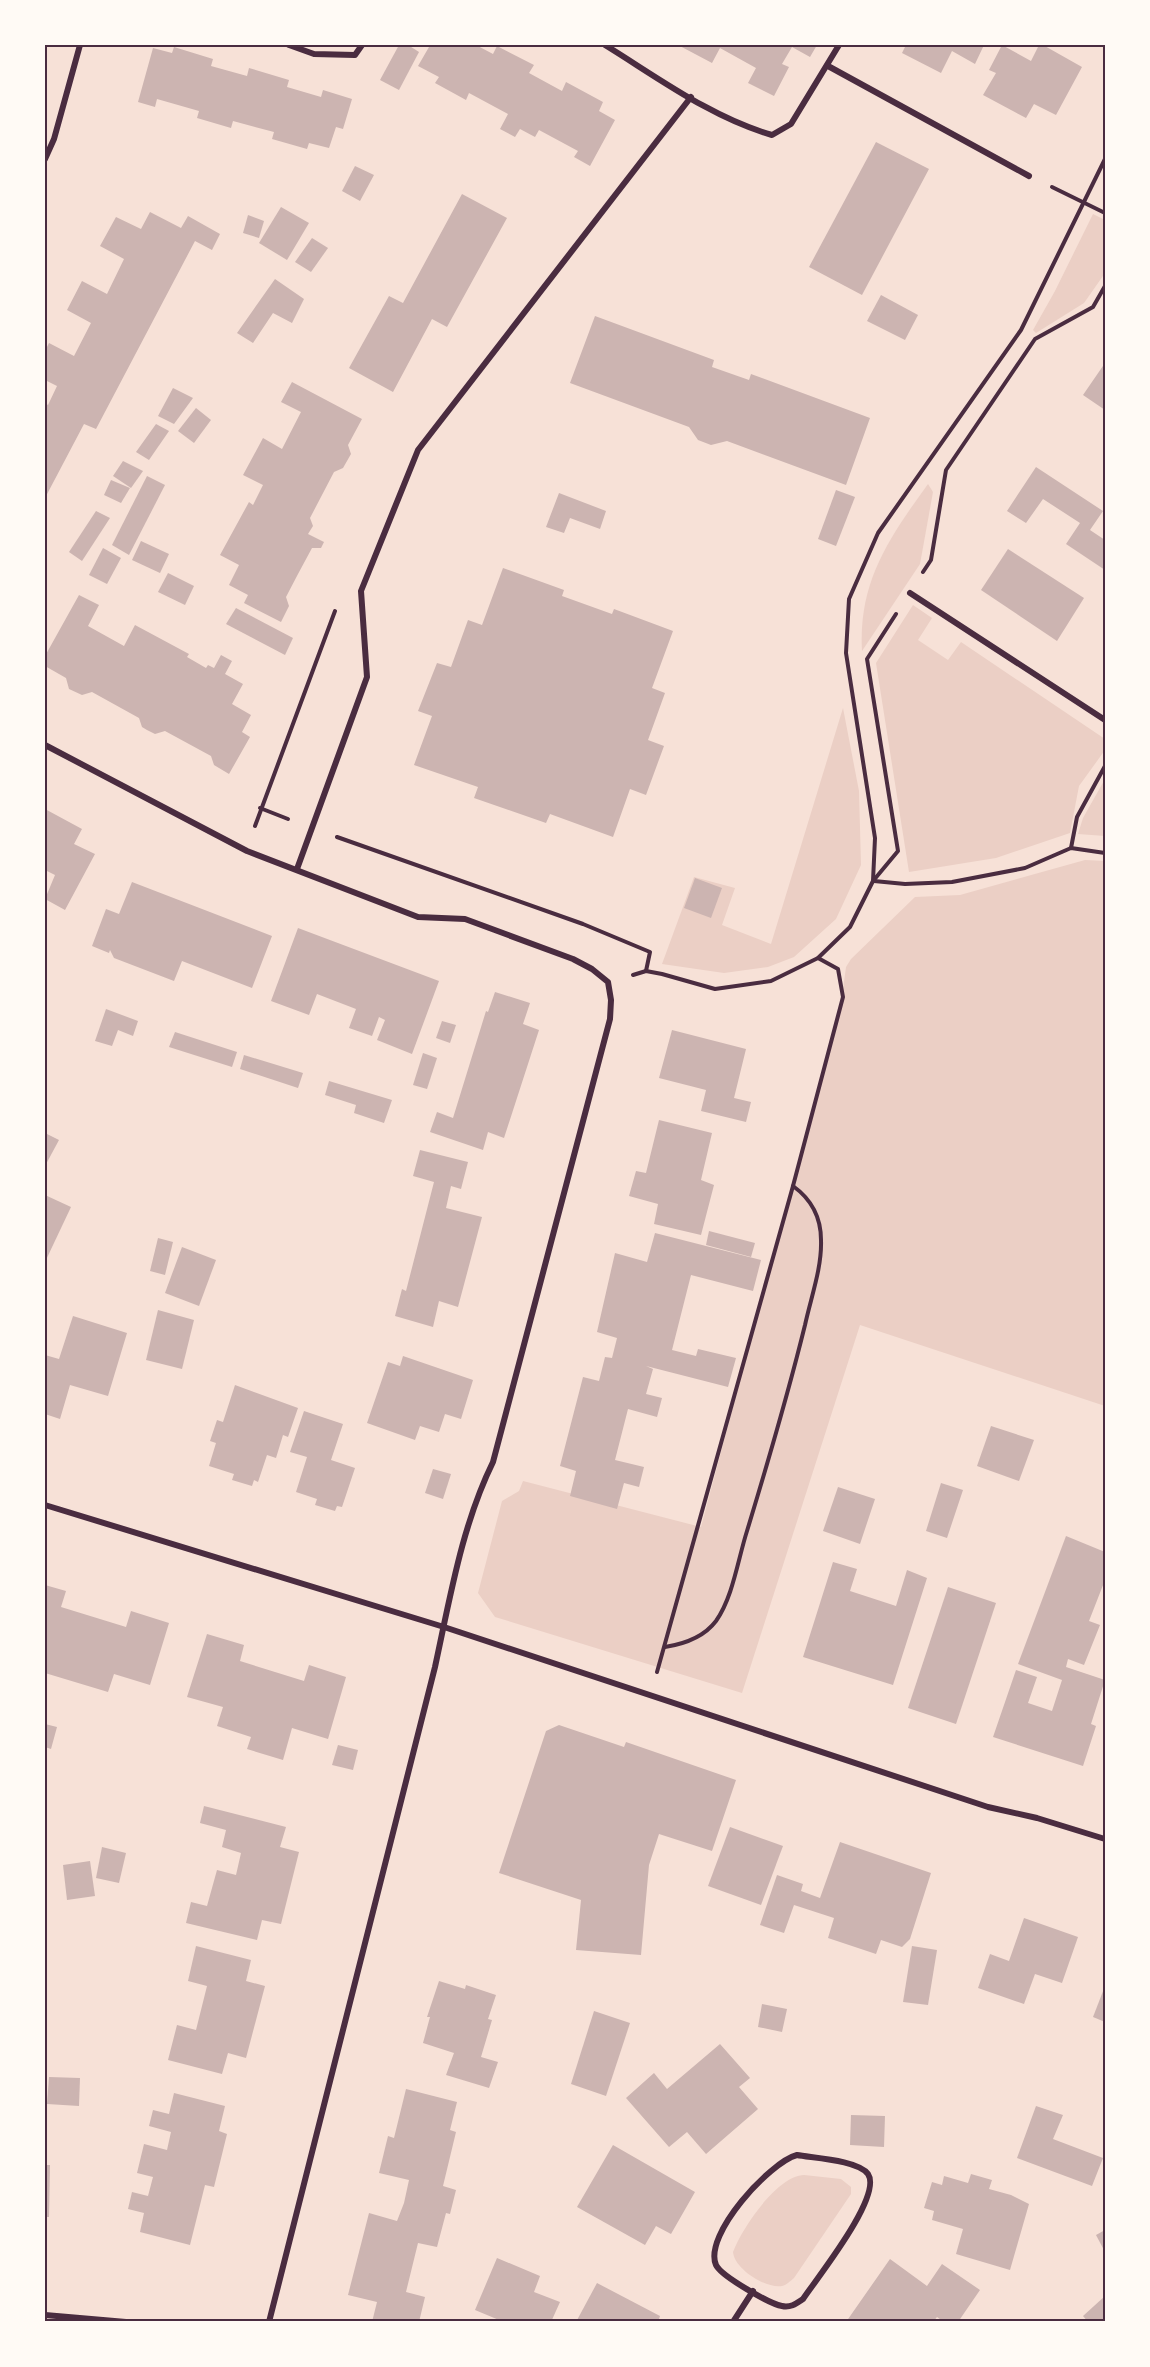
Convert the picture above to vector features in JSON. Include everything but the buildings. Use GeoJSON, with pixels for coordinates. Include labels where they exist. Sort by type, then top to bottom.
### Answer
{"type":"FeatureCollection","features":[{"type":"Feature","properties":{"kind":"street"},"geometry":{"type":"LineString","coordinates":[[45,159],[54,139],[80,45]]}},
{"type":"Feature","properties":{"kind":"street"},"geometry":{"type":"LineString","coordinates":[[289,45],[314,54],[355,55],[362,45]]}},
{"type":"Feature","properties":{"kind":"street"},"geometry":{"type":"LineString","coordinates":[[605,45],[691,97],[754,130],[772,135],[791,124],[839,45]]}},
{"type":"Feature","properties":{"kind":"street"},"geometry":{"type":"LineString","coordinates":[[828,66],[1029,176]]}},
{"type":"Feature","properties":{"kind":"street"},"geometry":{"type":"LineString","coordinates":[[297,869],[367,677],[361,591],[418,450],[691,97]]}},
{"type":"Feature","properties":{"kind":"street"},"geometry":{"type":"LineString","coordinates":[[910,593],[1105,720]]}},
{"type":"Feature","properties":{"kind":"street"},"geometry":{"type":"LineString","coordinates":[[45,745],[247,851],[418,917],[465,918],[573,959],[592,969],[608,982],[611,1000],[610,1019],[493,1462],[479,1490],[269,2322]]}},
{"type":"Feature","properties":{"kind":"street"},"geometry":{"type":"LineString","coordinates":[[45,1505],[444,1626],[988,1807],[1037,1818],[1105,1839]]}},
{"type":"Feature","properties":{"kind":"street"},"geometry":{"type":"LineString","coordinates":[[796,2155],[843,2162],[867,2173],[871,2183],[869,2193],[858,2217],[803,2299],[794,2305],[783,2306],[753,2291],[726,2275],[717,2265],[714,2253],[722,2232],[746,2195],[781,2162],[796,2155]]}},
{"type":"Feature","properties":{"kind":"street"},"geometry":{"type":"LineString","coordinates":[[734,2322],[753,2291]]}},
{"type":"Feature","properties":{"kind":"street"},"geometry":{"type":"LineString","coordinates":[[45,2315],[126,2322]]}},
{"type":"Feature","properties":{"kind":"path"},"geometry":{"type":"LineString","coordinates":[[873,881],[875,838],[846,653],[849,599],[878,533],[1021,330],[1105,159]]}},
{"type":"Feature","properties":{"kind":"path"},"geometry":{"type":"LineString","coordinates":[[1029,176],[1105,213]]}},
{"type":"Feature","properties":{"kind":"path"},"geometry":{"type":"LineString","coordinates":[[608,982],[646,971],[715,989],[771,981],[818,958],[850,927],[873,881],[898,851],[867,659],[931,560],[946,470],[1035,339],[1093,307],[1105,286]]}},
{"type":"Feature","properties":{"kind":"path"},"geometry":{"type":"LineString","coordinates":[[247,851],[260,808],[336,608],[361,591]]}},
{"type":"Feature","properties":{"kind":"path"},"geometry":{"type":"LineString","coordinates":[[1071,848],[1077,817],[1105,766]]}},
{"type":"Feature","properties":{"kind":"path"},"geometry":{"type":"LineString","coordinates":[[260,808],[583,924],[650,952],[646,971]]}},
{"type":"Feature","properties":{"kind":"path"},"geometry":{"type":"LineString","coordinates":[[873,881],[905,884],[952,882],[1026,868],[1071,848],[1105,853]]}},
{"type":"Feature","properties":{"kind":"path"},"geometry":{"type":"LineString","coordinates":[[650,1696],[793,1186],[843,997],[838,969],[818,958]]}},
{"type":"Feature","properties":{"kind":"path"},"geometry":{"type":"LineString","coordinates":[[664,1647],[681,1645],[700,1635],[717,1619],[731,1584],[785,1404],[817,1274],[822,1238],[817,1217],[808,1197],[793,1186]]}},
{"type":"Feature","properties":{"kind":"shaded area"},"geometry":{"type":"Polygon","coordinates":[[[1093,214],[1105,220],[1105,273],[1084,303],[1036,333],[1033,330],[1093,214]]]}},
{"type":"Feature","properties":{"kind":"shaded area"},"geometry":{"type":"Polygon","coordinates":[[[928,484],[933,492],[920,564],[862,651],[865,603],[871,582],[889,542],[928,484]]]}},
{"type":"Feature","properties":{"kind":"shaded area"},"geometry":{"type":"Polygon","coordinates":[[[913,605],[932,618],[918,640],[948,660],[961,642],[1105,739],[1105,750],[1079,786],[1070,833],[996,858],[909,872],[876,663],[913,605]]]}},
{"type":"Feature","properties":{"kind":"shaded area"},"geometry":{"type":"Polygon","coordinates":[[[843,708],[859,791],[861,865],[836,919],[794,957],[768,967],[724,973],[662,964],[694,877],[735,888],[722,925],[771,944],[843,708]]]}},
{"type":"Feature","properties":{"kind":"shaded area"},"geometry":{"type":"Polygon","coordinates":[[[1105,779],[1105,836],[1078,834],[1083,818],[1105,779]]]}},
{"type":"Feature","properties":{"kind":"shaded area"},"geometry":{"type":"Polygon","coordinates":[[[1085,860],[1105,861],[1105,1406],[860,1325],[742,1693],[495,1617],[478,1593],[502,1501],[519,1491],[523,1481],[701,1527],[842,997],[846,967],[851,959],[915,897],[960,895],[1085,860]]]}},
{"type":"Feature","properties":{"kind":"shaded area"},"geometry":{"type":"Polygon","coordinates":[[[804,2175],[841,2179],[851,2187],[851,2194],[794,2278],[782,2286],[759,2281],[744,2271],[733,2252],[752,2217],[772,2193],[783,2184],[804,2175]]]}}]}
